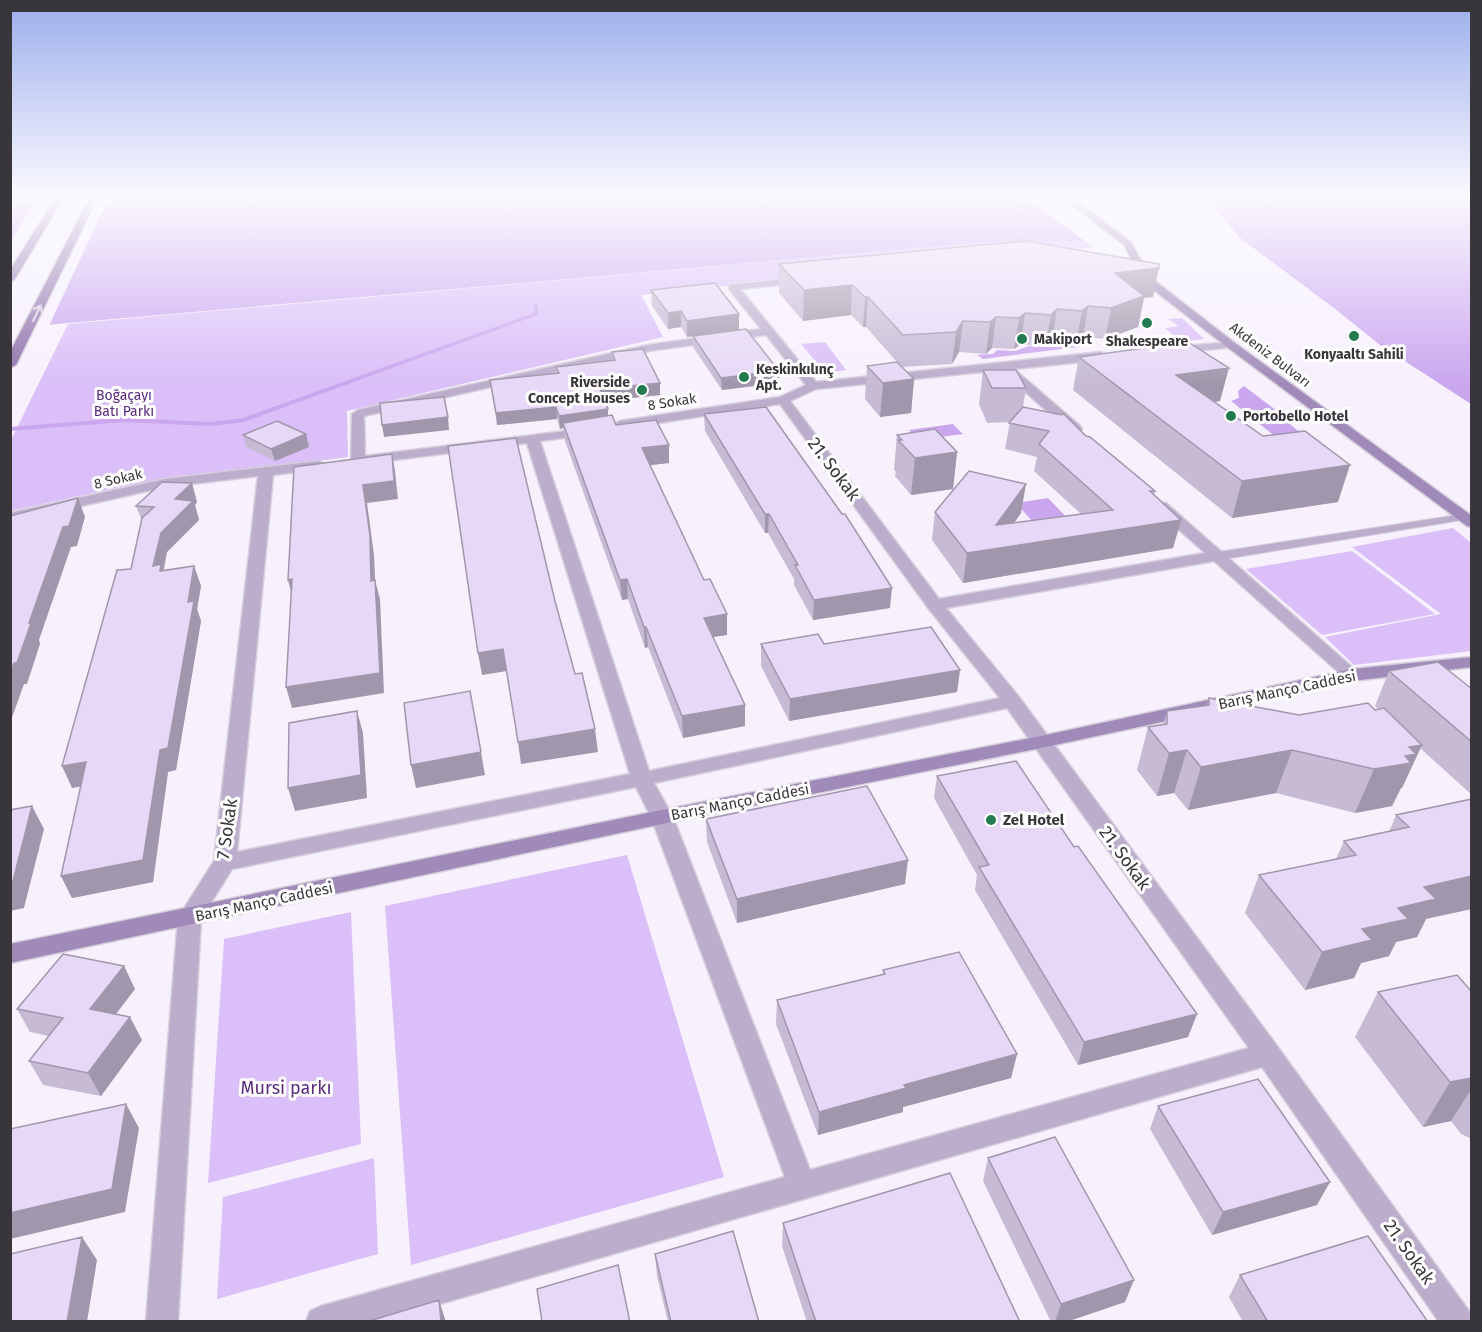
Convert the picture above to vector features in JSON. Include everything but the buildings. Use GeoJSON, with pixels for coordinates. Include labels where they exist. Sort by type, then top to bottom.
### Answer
{"type":"FeatureCollection","features":[{"type":"Feature","properties":{"kind":"main road"},"geometry":{"type":"LineString","coordinates":[[10,279],[22,259]]}},
{"type":"Feature","properties":{"kind":"main road"},"geometry":{"type":"LineString","coordinates":[[10,365],[63,259]]}},
{"type":"Feature","properties":{"kind":"main road","name":"Akdeniz Bulvarı"},"geometry":{"type":"LineString","coordinates":[[1135,259],[1140,272],[1146,279],[1231,345],[1468,520]]}},
{"type":"Feature","properties":{"kind":"main road","name":"Barış Manço Caddesi"},"geometry":{"type":"LineString","coordinates":[[10,954],[662,817],[1041,742],[1352,675],[1472,662]]}},
{"type":"Feature","properties":{"kind":"street"},"geometry":{"type":"LineString","coordinates":[[811,280],[732,287],[813,386]]}},
{"type":"Feature","properties":{"kind":"street"},"geometry":{"type":"LineString","coordinates":[[347,462],[358,414],[648,348],[770,331]]}},
{"type":"Feature","properties":{"kind":"street"},"geometry":{"type":"LineString","coordinates":[[1162,351],[1231,345]]}},
{"type":"Feature","properties":{"kind":"street","name":"8 Sokak"},"geometry":{"type":"LineString","coordinates":[[10,518],[165,483],[533,439],[783,400],[813,386],[1116,355]]}},
{"type":"Feature","properties":{"kind":"street"},"geometry":{"type":"LineString","coordinates":[[1003,365],[1083,437]]}},
{"type":"Feature","properties":{"kind":"street","name":"21. Sokak"},"geometry":{"type":"LineString","coordinates":[[783,400],[935,605],[1012,701],[1268,1054],[1458,1322]]}},
{"type":"Feature","properties":{"kind":"street"},"geometry":{"type":"LineString","coordinates":[[533,439],[642,779],[662,817],[802,1186]]}},
{"type":"Feature","properties":{"kind":"street","name":"7 Sokak"},"geometry":{"type":"LineString","coordinates":[[162,1322],[189,918],[225,862],[266,472]]}},
{"type":"Feature","properties":{"kind":"street"},"geometry":{"type":"LineString","coordinates":[[1146,492],[1352,675]]}},
{"type":"Feature","properties":{"kind":"street"},"geometry":{"type":"LineString","coordinates":[[935,605],[1218,556]]}},
{"type":"Feature","properties":{"kind":"street"},"geometry":{"type":"LineString","coordinates":[[225,862],[642,779],[1012,701]]}},
{"type":"Feature","properties":{"kind":"street"},"geometry":{"type":"LineString","coordinates":[[321,1322],[1268,1054]]}},
{"type":"Feature","properties":{"kind":"lane"},"geometry":{"type":"LineString","coordinates":[[1218,556],[1468,520]]}},
{"type":"Feature","properties":{"kind":"green space","name":"Boğaçayı Batı Parkı"},"geometry":{"type":"Polygon","coordinates":[[[794,259],[978,259],[641,295],[663,337],[347,411],[348,457],[125,486],[11,511],[10,442],[68,324],[794,259]]]}},
{"type":"Feature","properties":{"kind":"green space"},"geometry":{"type":"Polygon","coordinates":[[[1182,318],[1204,339],[1181,342],[1165,328],[1179,326],[1168,319],[1182,318]]]}},
{"type":"Feature","properties":{"kind":"green space"},"geometry":{"type":"Polygon","coordinates":[[[825,342],[846,370],[825,373],[801,344],[825,342]]]}},
{"type":"Feature","properties":{"kind":"green space"},"geometry":{"type":"Polygon","coordinates":[[[1453,528],[1471,543],[1471,651],[1354,665],[1325,637],[1441,614],[1352,547],[1453,528]]]}},
{"type":"Feature","properties":{"kind":"green space"},"geometry":{"type":"Polygon","coordinates":[[[1352,551],[1435,614],[1322,635],[1246,569],[1352,551]]]}},
{"type":"Feature","properties":{"kind":"green space"},"geometry":{"type":"Polygon","coordinates":[[[627,855],[724,1177],[411,1265],[385,906],[627,855]]]}},
{"type":"Feature","properties":{"kind":"green space","name":"Mursi parkı"},"geometry":{"type":"Polygon","coordinates":[[[351,912],[361,1144],[208,1183],[224,939],[351,912]]]}},
{"type":"Feature","properties":{"kind":"green space"},"geometry":{"type":"Polygon","coordinates":[[[374,1158],[378,1254],[217,1299],[223,1197],[374,1158]]]}},
{"type":"Feature","properties":{"kind":"shaded area"},"geometry":{"type":"Polygon","coordinates":[[[10,259],[791,259],[11,328],[10,259]]]}},
{"type":"Feature","properties":{"kind":"shaded area"},"geometry":{"type":"Polygon","coordinates":[[[1268,259],[1471,259],[1471,404],[1380,345],[1268,259]]]}},
{"type":"Feature","properties":{"kind":"shaded area"},"geometry":{"type":"Polygon","coordinates":[[[1083,341],[1086,346],[983,359],[977,355],[993,354],[997,350],[1015,351],[1029,346],[1049,347],[1057,343],[1075,344],[1083,341]]]}},
{"type":"Feature","properties":{"kind":"shaded area"},"geometry":{"type":"Polygon","coordinates":[[[1244,386],[1285,417],[1284,419],[1297,430],[1304,432],[1277,438],[1231,401],[1239,398],[1238,391],[1244,386]]]}},
{"type":"Feature","properties":{"kind":"shaded area"},"geometry":{"type":"Polygon","coordinates":[[[953,424],[963,434],[918,440],[909,430],[953,424]]]}},
{"type":"Feature","properties":{"kind":"shaded area"},"geometry":{"type":"Polygon","coordinates":[[[1048,498],[1075,526],[1041,531],[1016,503],[1048,498]]]}},
{"type":"Feature","properties":{"kind":"pier"},"geometry":{"type":"Polygon","coordinates":[[[11,259],[80,259],[48,328],[10,331],[11,259]]]}},
{"type":"Feature","properties":{"kind":"waterway"},"geometry":{"type":"LineString","coordinates":[[10,429],[124,420],[211,424],[244,420],[536,314],[536,305]]}},
{"type":"Feature","properties":{"kind":"place","name":"Shakespeare"},"geometry":{"type":"Point","coordinates":[1147,323]}},
{"type":"Feature","properties":{"kind":"place","name":"Konyaaltı Sahili"},"geometry":{"type":"Point","coordinates":[1354,336]}},
{"type":"Feature","properties":{"kind":"place","name":"Makiport"},"geometry":{"type":"Point","coordinates":[1022,339]}},
{"type":"Feature","properties":{"kind":"place","name":"Keskinkılınç Apt."},"geometry":{"type":"Point","coordinates":[744,377]}},
{"type":"Feature","properties":{"kind":"place","name":"Riverside Concept Houses"},"geometry":{"type":"Point","coordinates":[642,390]}},
{"type":"Feature","properties":{"kind":"place","name":"Portobello Hotel"},"geometry":{"type":"Point","coordinates":[1231,416]}},
{"type":"Feature","properties":{"kind":"place","name":"Zel Hotel"},"geometry":{"type":"Point","coordinates":[991,820]}}]}
